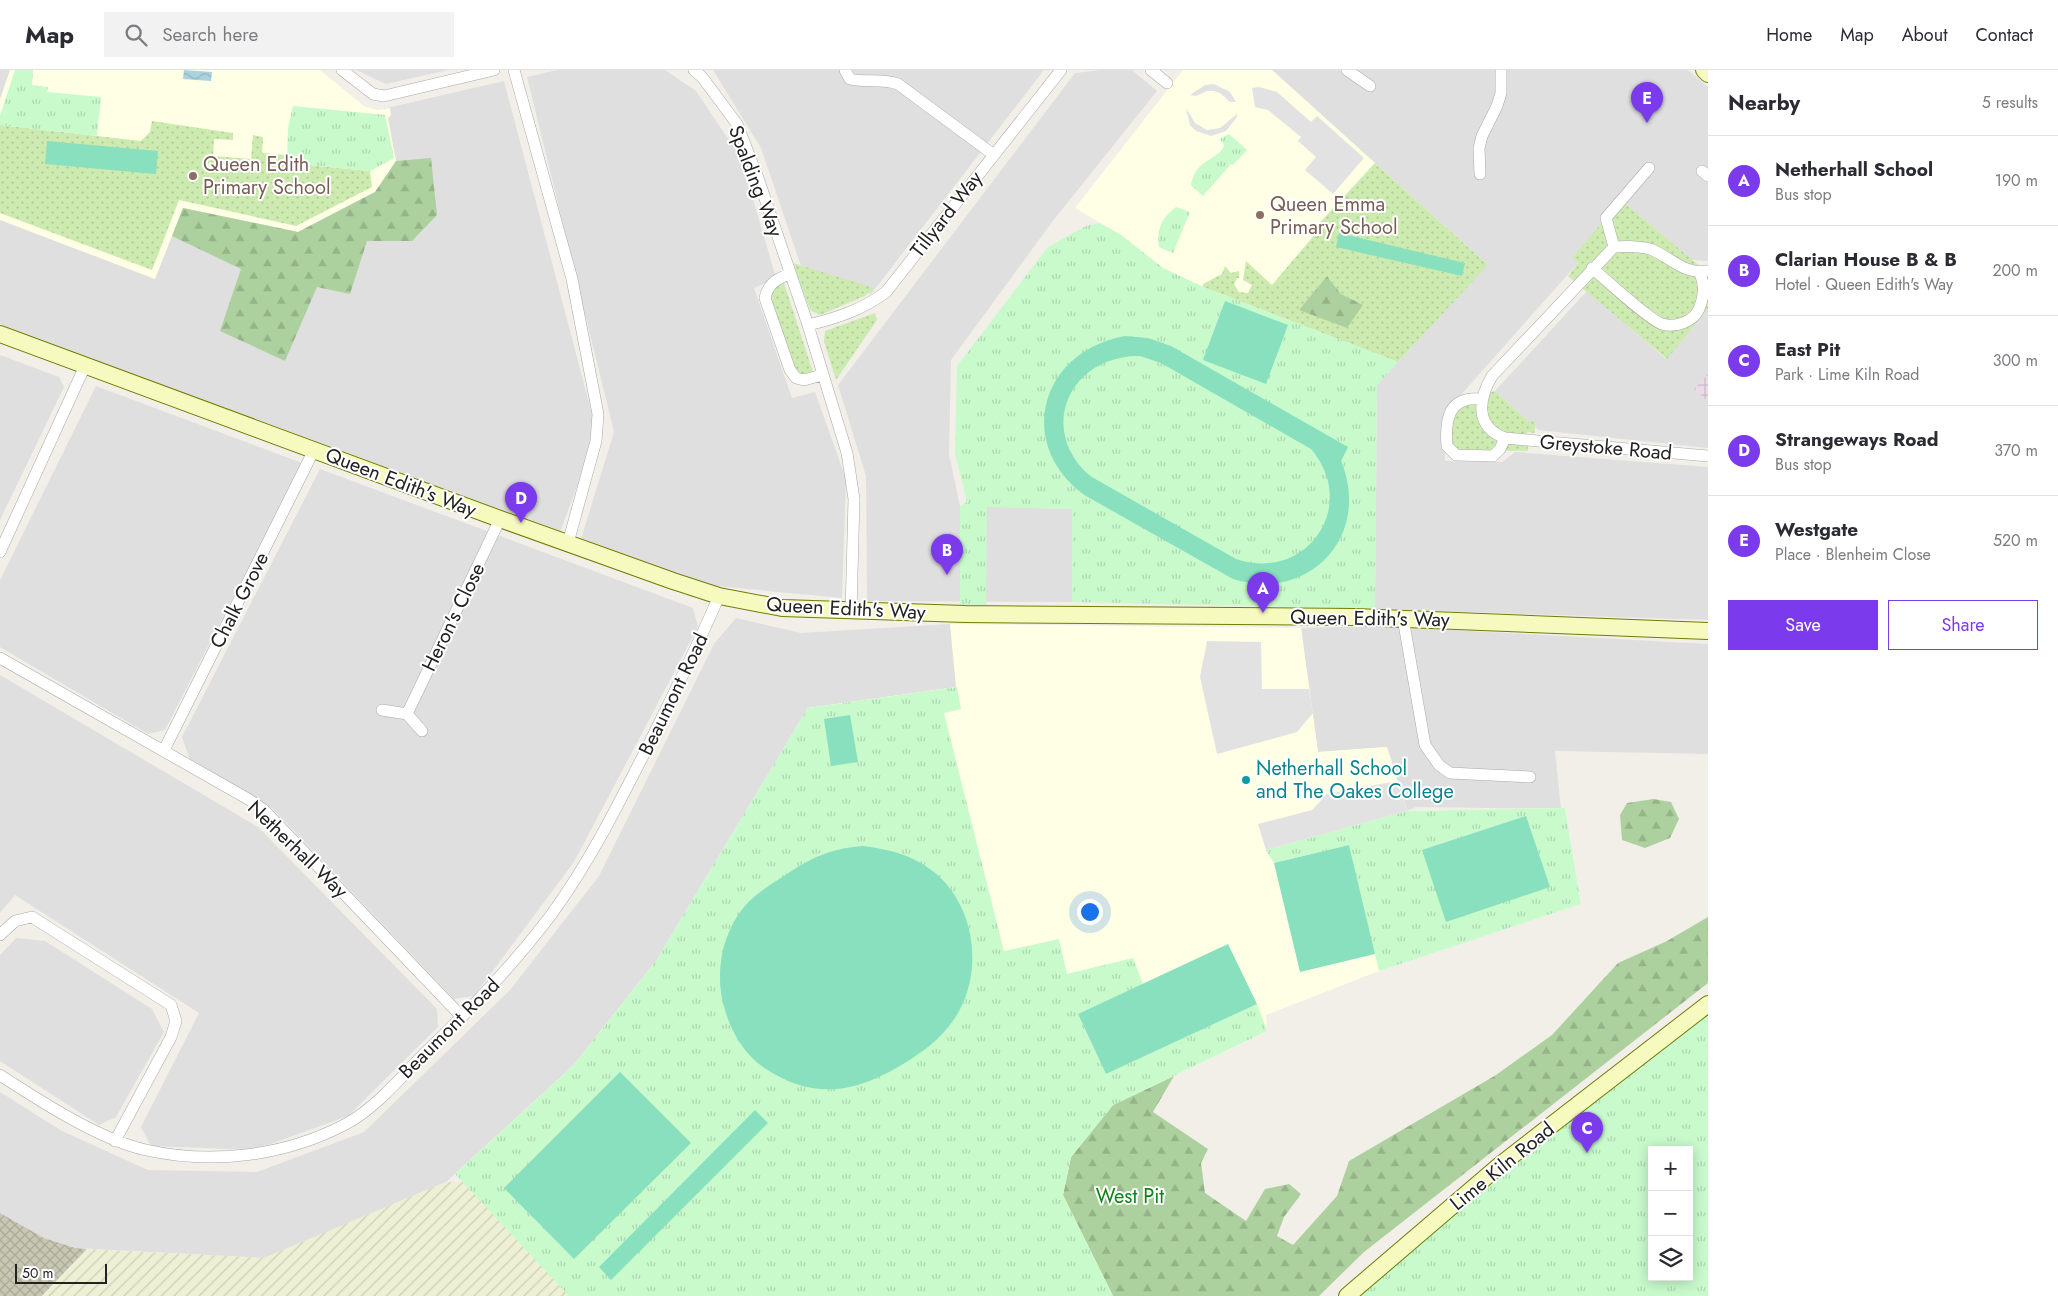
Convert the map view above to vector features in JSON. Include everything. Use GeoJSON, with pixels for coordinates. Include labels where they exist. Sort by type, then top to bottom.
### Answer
{"type":"FeatureCollection","features":[{"type":"Feature","properties":{"kind":"street"},"geometry":{"type":"LineString","coordinates":[[342,70],[372,94],[384,96],[460,74],[494,70]]}},
{"type":"Feature","properties":{"kind":"street"},"geometry":{"type":"LineString","coordinates":[[514,70],[572,279],[598,414],[596,441],[568,543]]}},
{"type":"Feature","properties":{"kind":"street","name":"Spalding Way"},"geometry":{"type":"LineString","coordinates":[[694,70],[702,76],[737,124],[758,178],[789,274],[808,325],[847,453],[854,499],[851,612]]}},
{"type":"Feature","properties":{"kind":"street"},"geometry":{"type":"LineString","coordinates":[[845,70],[850,79],[858,81],[890,81],[898,84],[994,155]]}},
{"type":"Feature","properties":{"kind":"street","name":"Tillyard Way"},"geometry":{"type":"LineString","coordinates":[[808,325],[837,318],[868,305],[886,292],[1060,70]]}},
{"type":"Feature","properties":{"kind":"street"},"geometry":{"type":"LineString","coordinates":[[1151,70],[1167,83]]}},
{"type":"Feature","properties":{"kind":"street"},"geometry":{"type":"LineString","coordinates":[[1347,70],[1370,86]]}},
{"type":"Feature","properties":{"kind":"street"},"geometry":{"type":"LineString","coordinates":[[1480,174],[1479,148],[1482,136],[1497,106],[1501,93],[1501,70]]}},
{"type":"Feature","properties":{"kind":"street"},"geometry":{"type":"LineString","coordinates":[[1704,70],[1708,74]]}},
{"type":"Feature","properties":{"kind":"street"},"geometry":{"type":"LineString","coordinates":[[1614,247],[1606,218],[1649,168]]}},
{"type":"Feature","properties":{"kind":"street"},"geometry":{"type":"LineString","coordinates":[[1481,398],[1462,401],[1451,410],[1446,428],[1447,446],[1451,453],[1456,455],[1493,456],[1500,449],[1505,438],[1491,430],[1483,419],[1481,398],[1492,376],[1592,268],[1614,247],[1631,246],[1649,249],[1678,266],[1704,272],[1704,296],[1698,312],[1691,319],[1677,325],[1661,324],[1592,268]]}},
{"type":"Feature","properties":{"kind":"street"},"geometry":{"type":"LineString","coordinates":[[789,274],[775,280],[767,288],[765,298],[790,370],[796,378],[804,380],[822,375]]}},
{"type":"Feature","properties":{"kind":"street","name":"Queen Edith's Way"},"geometry":{"type":"LineString","coordinates":[[0,334],[500,520],[719,596],[782,608],[851,612],[1403,618],[1708,631]]}},
{"type":"Feature","properties":{"kind":"street"},"geometry":{"type":"LineString","coordinates":[[1,545],[85,366]]}},
{"type":"Feature","properties":{"kind":"street","name":"Greystoke Road"},"geometry":{"type":"LineString","coordinates":[[1505,438],[1708,456]]}},
{"type":"Feature","properties":{"kind":"street","name":"Chalk Grove"},"geometry":{"type":"LineString","coordinates":[[164,750],[314,450]]}},
{"type":"Feature","properties":{"kind":"street","name":"Heron's Close"},"geometry":{"type":"LineString","coordinates":[[406,714],[500,520]]}},
{"type":"Feature","properties":{"kind":"street","name":"Beaumont Road"},"geometry":{"type":"LineString","coordinates":[[0,1075],[37,1099],[115,1141],[144,1150],[179,1156],[232,1157],[283,1150],[348,1122],[377,1100],[462,1017],[518,955],[551,914],[587,862],[698,645],[719,596]]}},
{"type":"Feature","properties":{"kind":"street"},"geometry":{"type":"LineString","coordinates":[[1403,618],[1425,745],[1439,765],[1450,773],[1530,777]]}},
{"type":"Feature","properties":{"kind":"street","name":"Netherhall Way"},"geometry":{"type":"LineString","coordinates":[[0,658],[164,750],[264,810],[462,1017]]}},
{"type":"Feature","properties":{"kind":"street"},"geometry":{"type":"LineString","coordinates":[[382,710],[406,714],[422,731]]}},
{"type":"Feature","properties":{"kind":"street"},"geometry":{"type":"LineString","coordinates":[[0,935],[15,921],[32,917],[170,1005],[176,1022],[171,1037],[115,1141]]}},
{"type":"Feature","properties":{"kind":"street","name":"Lime Kiln Road"},"geometry":{"type":"LineString","coordinates":[[1347,1296],[1500,1165],[1708,1004]]}},
{"type":"Feature","properties":{"kind":"shaded area"},"geometry":{"type":"Polygon","coordinates":[[[0,70],[320,70],[353,99],[364,106],[378,110],[504,81],[597,433],[560,532],[0,324],[0,70]]]}},
{"type":"Feature","properties":{"kind":"shaded area","name":"Queen Edith Primary School"},"geometry":{"type":"Polygon","coordinates":[[[10,70],[320,70],[364,106],[378,110],[390,108],[391,115],[388,118],[396,161],[375,192],[298,232],[183,208],[155,279],[0,220],[0,99],[10,70]]]}},
{"type":"Feature","properties":{"kind":"shaded area"},"geometry":{"type":"Polygon","coordinates":[[[356,70],[448,70],[386,84],[356,70]]]}},
{"type":"Feature","properties":{"kind":"shaded area"},"geometry":{"type":"Polygon","coordinates":[[[557,70],[665,70],[696,91],[741,158],[776,278],[754,288],[792,398],[815,392],[846,479],[842,598],[705,585],[581,539],[614,432],[527,77],[557,70]]]}},
{"type":"Feature","properties":{"kind":"shaded area"},"geometry":{"type":"Polygon","coordinates":[[[713,70],[1044,70],[871,294],[804,275],[761,148],[713,70]]]}},
{"type":"Feature","properties":{"kind":"shaded area"},"geometry":{"type":"Polygon","coordinates":[[[1102,70],[1132,70],[1157,91],[1052,222],[951,360],[949,454],[960,506],[1072,509],[1072,602],[867,601],[866,476],[838,385],[1075,73],[1102,70]]]}},
{"type":"Feature","properties":{"kind":"shaded area","name":"Queen Emma Primary School"},"geometry":{"type":"Polygon","coordinates":[[[1183,70],[1272,70],[1488,265],[1225,297],[1163,268],[1121,235],[1075,208],[1183,70]]]}},
{"type":"Feature","properties":{"kind":"shaded area"},"geometry":{"type":"Polygon","coordinates":[[[1272,70],[1688,70],[1708,87],[1708,261],[1692,260],[1621,200],[1573,258],[1578,263],[1444,414],[1445,461],[1502,462],[1515,452],[1708,467],[1708,620],[1375,609],[1377,385],[1487,265],[1272,70]]]}},
{"type":"Feature","properties":{"kind":"shaded area"},"geometry":{"type":"Polygon","coordinates":[[[1214,84],[1230,92],[1236,102],[1230,102],[1220,93],[1214,91],[1207,91],[1196,96],[1190,95],[1205,85],[1214,84]]]}},
{"type":"Feature","properties":{"kind":"shaded area"},"geometry":{"type":"Polygon","coordinates":[[[1259,87],[1277,92],[1311,122],[1317,116],[1364,158],[1333,194],[1305,170],[1316,157],[1298,141],[1301,137],[1268,110],[1255,107],[1252,88],[1259,87]]]}},
{"type":"Feature","properties":{"kind":"shaded area"},"geometry":{"type":"Polygon","coordinates":[[[1186,108],[1195,123],[1207,130],[1220,128],[1237,114],[1237,117],[1226,131],[1211,136],[1196,131],[1190,125],[1186,108]]]}},
{"type":"Feature","properties":{"kind":"shaded area"},"geometry":{"type":"Polygon","coordinates":[[[1587,291],[1666,359],[1708,309],[1708,448],[1538,430],[1495,391],[1587,291]]]}},
{"type":"Feature","properties":{"kind":"shaded area"},"geometry":{"type":"Polygon","coordinates":[[[0,355],[59,377],[64,387],[0,520],[0,355]]]}},
{"type":"Feature","properties":{"kind":"shaded area"},"geometry":{"type":"Polygon","coordinates":[[[1708,374],[1708,399],[1701,398],[1702,396],[1694,389],[1708,374]]]}},
{"type":"Feature","properties":{"kind":"shaded area"},"geometry":{"type":"Polygon","coordinates":[[[96,386],[302,463],[165,730],[148,734],[0,647],[0,580],[96,386]]]}},
{"type":"Feature","properties":{"kind":"shaded area"},"geometry":{"type":"Polygon","coordinates":[[[320,469],[693,608],[698,627],[574,862],[474,996],[454,999],[272,808],[190,760],[182,737],[320,469]]]}},
{"type":"Feature","properties":{"kind":"shaded area"},"geometry":{"type":"Polygon","coordinates":[[[736,618],[801,633],[950,624],[957,687],[808,708],[656,961],[573,1066],[446,1182],[264,1258],[75,1248],[44,1238],[0,1213],[0,1092],[62,1131],[148,1170],[257,1172],[364,1132],[510,990],[599,876],[714,644],[736,618]]]}},
{"type":"Feature","properties":{"kind":"shaded area"},"geometry":{"type":"Polygon","coordinates":[[[950,624],[1301,628],[1318,752],[1387,747],[1407,811],[1565,808],[1581,904],[1379,971],[1266,1015],[1267,1031],[1113,1105],[1063,1195],[1113,1296],[455,1174],[573,1066],[656,961],[808,708],[956,687],[950,624]]]}},
{"type":"Feature","properties":{"kind":"shaded area"},"geometry":{"type":"Polygon","coordinates":[[[1380,626],[1708,644],[1708,754],[1555,751],[1561,809],[1416,807],[1407,811],[1387,747],[1318,752],[1301,628],[1380,626]]]}},
{"type":"Feature","properties":{"kind":"shaded area"},"geometry":{"type":"Polygon","coordinates":[[[1207,641],[1261,642],[1262,689],[1309,689],[1313,713],[1297,732],[1217,754],[1200,677],[1207,641]]]}},
{"type":"Feature","properties":{"kind":"shaded area"},"geometry":{"type":"Polygon","coordinates":[[[0,675],[258,827],[437,1009],[438,1027],[348,1116],[254,1150],[151,1146],[141,1127],[199,1013],[15,895],[0,913],[0,675]]]}},
{"type":"Feature","properties":{"kind":"shaded area"},"geometry":{"type":"Polygon","coordinates":[[[1397,781],[1407,811],[1266,850],[1258,824],[1312,810],[1327,794],[1397,781]]]}},
{"type":"Feature","properties":{"kind":"shaded area"},"geometry":{"type":"Polygon","coordinates":[[[16,938],[45,941],[152,1009],[164,1032],[116,1117],[99,1125],[0,1061],[0,955],[16,938]]]}},
{"type":"Feature","properties":{"kind":"shaded area"},"geometry":{"type":"Polygon","coordinates":[[[446,1182],[469,1182],[569,1296],[42,1296],[87,1249],[264,1258],[446,1182]]]}},
{"type":"Feature","properties":{"kind":"shaded area"},"geometry":{"type":"Polygon","coordinates":[[[0,1213],[44,1238],[75,1248],[87,1249],[42,1296],[0,1296],[0,1213]]]}},
{"type":"Feature","properties":{"kind":"green space"},"geometry":{"type":"Polygon","coordinates":[[[15,70],[33,70],[32,85],[48,87],[47,92],[101,97],[97,136],[0,125],[0,116],[15,70]]]}},
{"type":"Feature","properties":{"kind":"green space"},"geometry":{"type":"Polygon","coordinates":[[[293,106],[385,115],[394,158],[370,171],[287,163],[288,128],[293,106]]]}},
{"type":"Feature","properties":{"kind":"green space"},"geometry":{"type":"Polygon","coordinates":[[[152,121],[233,133],[233,140],[214,139],[213,156],[251,159],[253,135],[263,137],[262,153],[287,155],[287,163],[370,171],[372,187],[296,226],[179,200],[152,270],[0,213],[0,125],[141,141],[150,132],[152,121]]]}},
{"type":"Feature","properties":{"kind":"green space"},"geometry":{"type":"Polygon","coordinates":[[[1229,134],[1247,150],[1233,165],[1231,164],[1203,196],[1191,185],[1193,176],[1203,164],[1222,150],[1224,145],[1220,139],[1229,134]]]}},
{"type":"Feature","properties":{"kind":"green space"},"geometry":{"type":"Polygon","coordinates":[[[47,141],[158,151],[156,174],[45,164],[47,141]]]}},
{"type":"Feature","properties":{"kind":"green space"},"geometry":{"type":"Polygon","coordinates":[[[431,158],[437,215],[412,241],[367,241],[350,294],[317,287],[285,361],[220,331],[241,269],[172,236],[183,208],[298,232],[375,192],[396,161],[431,158]]]}},
{"type":"Feature","properties":{"kind":"green space"},"geometry":{"type":"Polygon","coordinates":[[[1375,163],[1488,265],[1398,362],[1203,287],[1203,284],[1222,274],[1225,266],[1231,273],[1239,271],[1239,278],[1237,278],[1234,284],[1239,292],[1248,293],[1252,285],[1243,280],[1246,261],[1272,285],[1317,232],[1314,229],[1375,163]],[[1327,276],[1299,310],[1341,294],[1327,276]]]}},
{"type":"Feature","properties":{"kind":"green space"},"geometry":{"type":"Polygon","coordinates":[[[1621,200],[1708,273],[1708,309],[1667,359],[1568,276],[1578,263],[1572,258],[1621,200]]]}},
{"type":"Feature","properties":{"kind":"green space"},"geometry":{"type":"Polygon","coordinates":[[[1176,207],[1190,212],[1173,253],[1159,247],[1158,235],[1161,224],[1176,207]]]}},
{"type":"Feature","properties":{"kind":"green space"},"geometry":{"type":"Polygon","coordinates":[[[1099,223],[1121,235],[1163,268],[1203,287],[1398,362],[1377,385],[1375,609],[1072,602],[1072,509],[987,507],[986,606],[960,606],[960,506],[967,502],[955,453],[957,366],[1048,247],[1086,226],[1099,223]]]}},
{"type":"Feature","properties":{"kind":"green space"},"geometry":{"type":"Polygon","coordinates":[[[1339,233],[1465,263],[1462,276],[1336,247],[1339,233]]]}},
{"type":"Feature","properties":{"kind":"green space"},"geometry":{"type":"Polygon","coordinates":[[[793,263],[874,288],[865,296],[820,315],[810,310],[793,263]]]}},
{"type":"Feature","properties":{"kind":"green space"},"geometry":{"type":"Polygon","coordinates":[[[1327,276],[1341,294],[1363,305],[1347,328],[1299,310],[1327,276]]]}},
{"type":"Feature","properties":{"kind":"green space"},"geometry":{"type":"Polygon","coordinates":[[[784,283],[813,372],[799,375],[793,368],[771,304],[772,288],[784,283]]]}},
{"type":"Feature","properties":{"kind":"green space"},"geometry":{"type":"Polygon","coordinates":[[[1225,301],[1288,325],[1266,384],[1203,360],[1225,301]]]}},
{"type":"Feature","properties":{"kind":"green space"},"geometry":{"type":"Polygon","coordinates":[[[875,313],[877,320],[836,380],[824,342],[825,331],[875,313]]]}},
{"type":"Feature","properties":{"kind":"green space"},"geometry":{"type":"Polygon","coordinates":[[[1125,336],[1148,338],[1171,346],[1348,447],[1341,461],[1348,488],[1348,514],[1341,537],[1328,557],[1309,572],[1287,581],[1261,584],[1233,579],[1086,496],[1064,475],[1050,452],[1044,427],[1047,402],[1056,380],[1073,360],[1096,345],[1125,336]],[[1140,356],[1116,359],[1095,368],[1079,381],[1068,398],[1064,417],[1065,437],[1074,457],[1090,476],[1236,559],[1261,564],[1284,560],[1303,550],[1318,534],[1327,515],[1330,494],[1325,471],[1311,449],[1161,363],[1140,356]]]}},
{"type":"Feature","properties":{"kind":"green space"},"geometry":{"type":"Polygon","coordinates":[[[1495,391],[1528,421],[1535,422],[1535,433],[1527,432],[1528,451],[1457,452],[1451,444],[1452,416],[1465,402],[1495,391]]]}},
{"type":"Feature","properties":{"kind":"green space"},"geometry":{"type":"Polygon","coordinates":[[[957,687],[961,709],[944,713],[1004,951],[1059,939],[1067,974],[1133,958],[1143,984],[1078,1014],[1106,1074],[1257,1004],[1267,1031],[1113,1105],[1071,1157],[1063,1195],[1113,1296],[569,1296],[455,1174],[573,1066],[656,961],[808,708],[957,687]]]}},
{"type":"Feature","properties":{"kind":"green space"},"geometry":{"type":"Polygon","coordinates":[[[850,715],[858,762],[831,766],[824,719],[850,715]]]}},
{"type":"Feature","properties":{"kind":"green space"},"geometry":{"type":"Polygon","coordinates":[[[1653,799],[1671,802],[1679,819],[1670,838],[1645,848],[1622,840],[1620,815],[1627,803],[1653,799]]]}},
{"type":"Feature","properties":{"kind":"green space"},"geometry":{"type":"Polygon","coordinates":[[[1565,808],[1581,904],[1379,971],[1349,845],[1274,863],[1266,850],[1407,811],[1565,808]]]}},
{"type":"Feature","properties":{"kind":"green space"},"geometry":{"type":"Polygon","coordinates":[[[1526,816],[1550,887],[1446,922],[1422,850],[1526,816]]]}},
{"type":"Feature","properties":{"kind":"green space"},"geometry":{"type":"Polygon","coordinates":[[[1349,845],[1375,954],[1300,972],[1274,863],[1349,845]]]}},
{"type":"Feature","properties":{"kind":"green space"},"geometry":{"type":"Polygon","coordinates":[[[862,846],[891,851],[918,861],[934,872],[947,885],[965,916],[970,933],[972,969],[969,986],[959,1012],[948,1028],[919,1054],[892,1070],[856,1086],[820,1089],[801,1086],[782,1078],[756,1062],[744,1049],[735,1034],[725,1010],[720,984],[720,970],[725,943],[736,918],[744,907],[763,890],[820,855],[839,849],[862,846]]]}},
{"type":"Feature","properties":{"kind":"green space","name":"West Pit"},"geometry":{"type":"Polygon","coordinates":[[[1708,917],[1708,983],[1364,1252],[1319,1296],[1113,1296],[1063,1195],[1071,1157],[1113,1105],[1174,1076],[1153,1112],[1208,1149],[1201,1163],[1205,1193],[1246,1221],[1265,1189],[1289,1184],[1301,1194],[1284,1217],[1277,1236],[1293,1245],[1337,1196],[1349,1161],[1496,1075],[1552,1035],[1618,963],[1667,941],[1708,917]]]}},
{"type":"Feature","properties":{"kind":"green space"},"geometry":{"type":"Polygon","coordinates":[[[1228,944],[1257,1004],[1106,1074],[1078,1014],[1228,944]]]}},
{"type":"Feature","properties":{"kind":"green space"},"geometry":{"type":"Polygon","coordinates":[[[1708,1009],[1708,1296],[1354,1296],[1474,1195],[1708,1009]]]}},
{"type":"Feature","properties":{"kind":"green space"},"geometry":{"type":"Polygon","coordinates":[[[620,1072],[691,1143],[574,1259],[504,1188],[620,1072]]]}},
{"type":"Feature","properties":{"kind":"green space"},"geometry":{"type":"Polygon","coordinates":[[[755,1110],[768,1123],[611,1280],[599,1267],[755,1110]]]}},
{"type":"Feature","properties":{"kind":"water"},"geometry":{"type":"Polygon","coordinates":[[[184,70],[212,72],[211,81],[183,79],[184,70]]]}},
{"type":"Feature","properties":{"kind":"place","name":"Westgate"},"geometry":{"type":"Point","coordinates":[1647,123]}},
{"type":"Feature","properties":{"kind":"place","name":"Queen Edith Primary School"},"geometry":{"type":"Point","coordinates":[193,176]}},
{"type":"Feature","properties":{"kind":"place","name":"Queen Emma Primary School"},"geometry":{"type":"Point","coordinates":[1260,215]}},
{"type":"Feature","properties":{"kind":"place","name":"Strangeways Road"},"geometry":{"type":"Point","coordinates":[521,523]}},
{"type":"Feature","properties":{"kind":"place","name":"Clarian House B & B"},"geometry":{"type":"Point","coordinates":[947,575]}},
{"type":"Feature","properties":{"kind":"place","name":"Netherhall School"},"geometry":{"type":"Point","coordinates":[1263,613]}},
{"type":"Feature","properties":{"kind":"place","name":"Netherhall School and The Oakes College"},"geometry":{"type":"Point","coordinates":[1246,780]}},
{"type":"Feature","properties":{"kind":"place","name":"East Pit"},"geometry":{"type":"Point","coordinates":[1587,1153]}}]}
